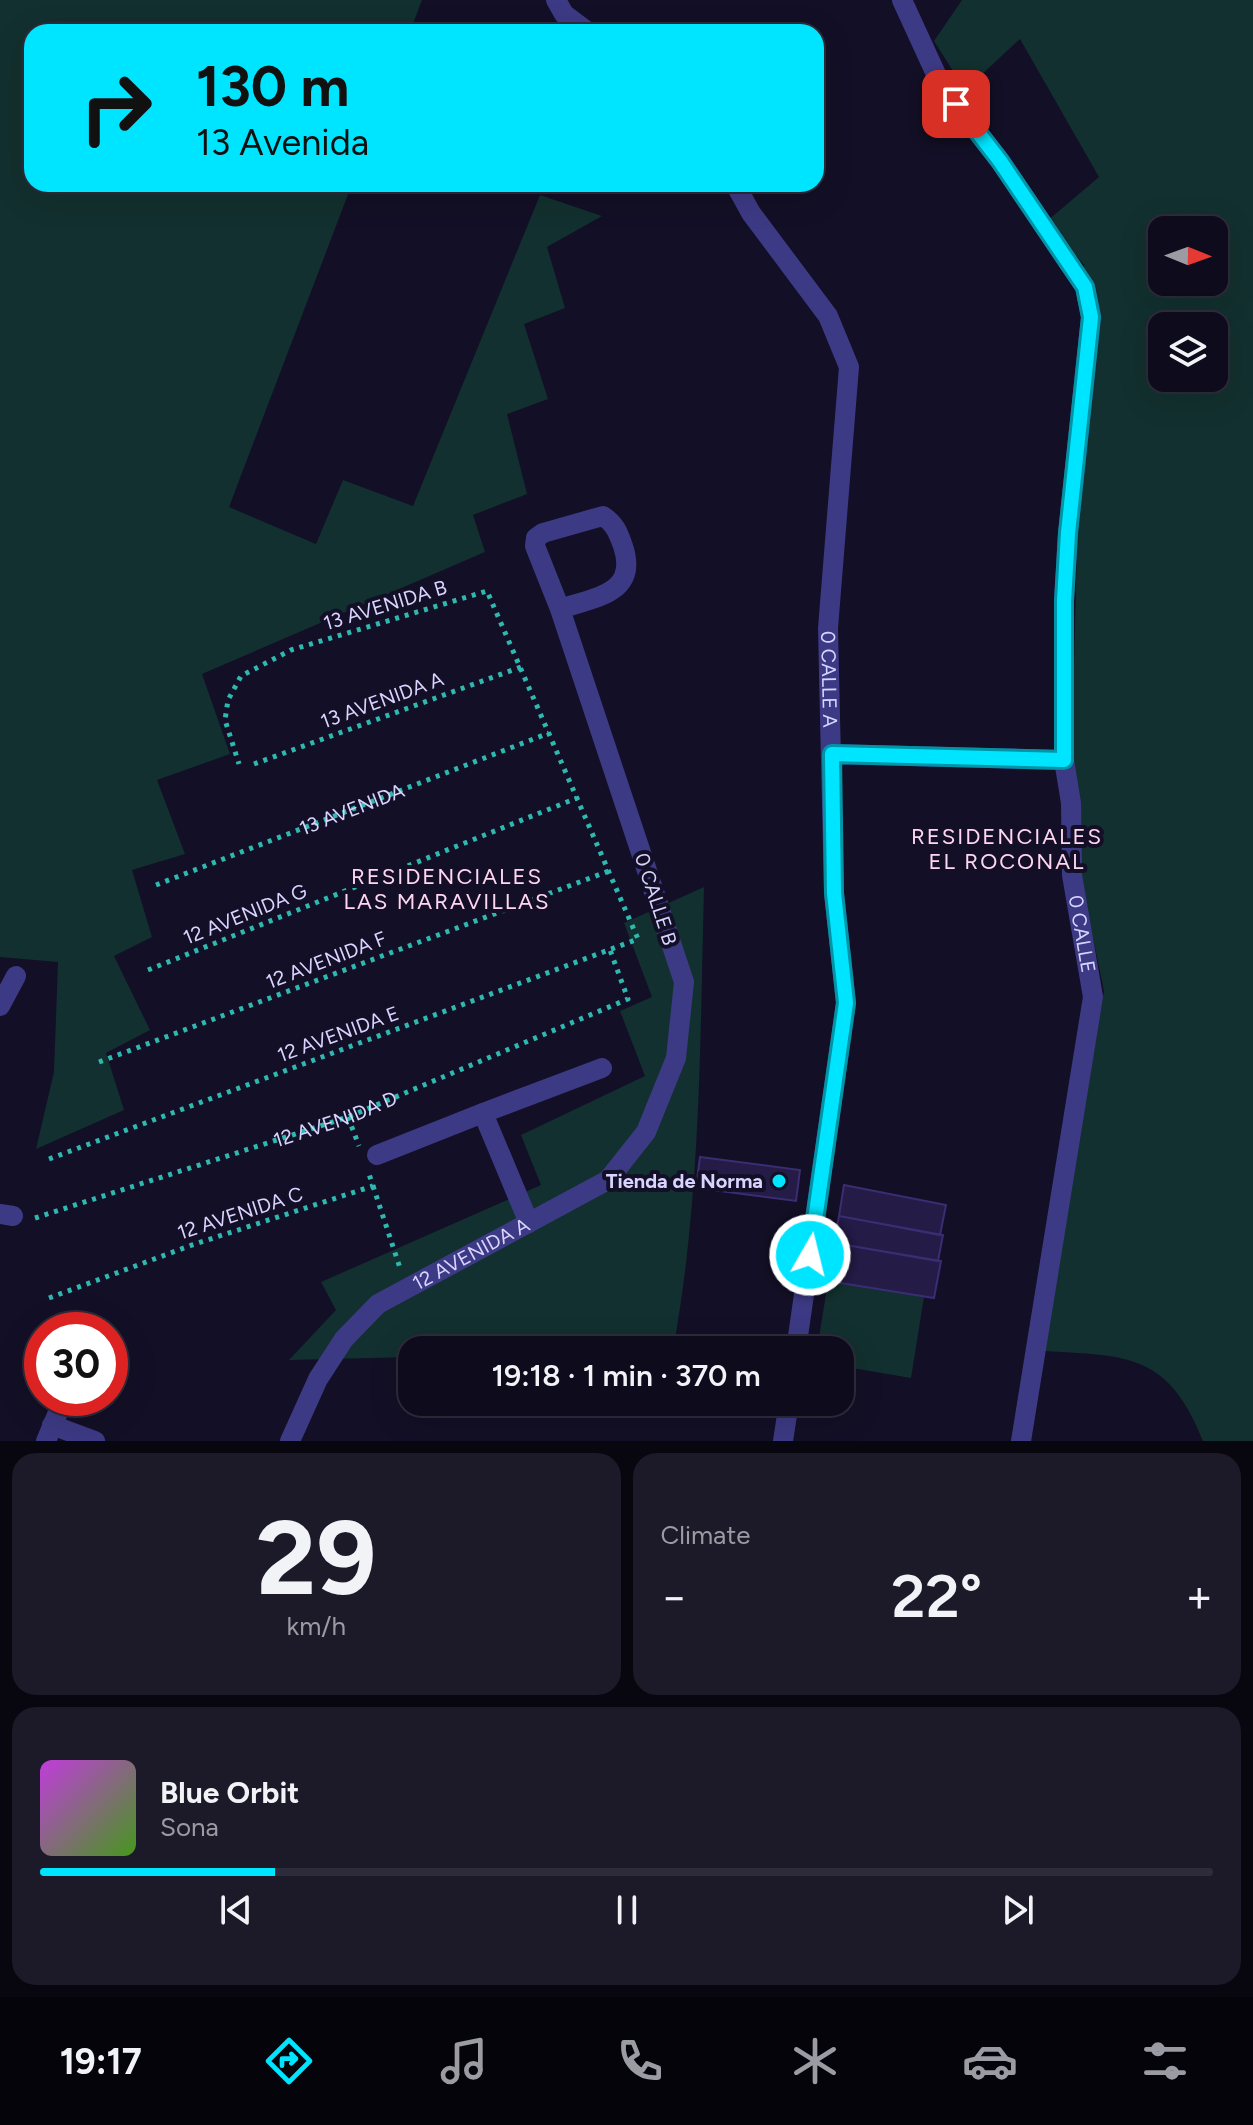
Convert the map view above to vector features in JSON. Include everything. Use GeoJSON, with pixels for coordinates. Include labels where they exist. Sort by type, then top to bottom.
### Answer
{"type":"FeatureCollection","features":[{"type":"Feature","properties":{"kind":"street","name":"0 CALLE"},"geometry":{"type":"LineString","coordinates":[[902,0],[941,85],[1000,161],[1085,287],[1091,317],[1065,573],[1064,760],[1071,803],[1072,875],[1093,997],[1021,1441]]}},
{"type":"Feature","properties":{"kind":"street"},"geometry":{"type":"LineString","coordinates":[[560,7],[579,24]]}},
{"type":"Feature","properties":{"kind":"street","name":"0 CALLE A"},"geometry":{"type":"LineString","coordinates":[[739,192],[751,213],[828,316],[849,367],[828,628],[834,893],[846,1003],[798,1336]]}},
{"type":"Feature","properties":{"kind":"street","name":"0 CALLE B"},"geometry":{"type":"LineString","coordinates":[[560,609],[617,589],[623,579],[628,562],[625,551],[614,523],[603,516],[543,533],[536,538],[535,546],[560,609],[684,982],[676,1058],[646,1132],[608,1180]]}},
{"type":"Feature","properties":{"kind":"street"},"geometry":{"type":"LineString","coordinates":[[832,754],[1064,760]]}},
{"type":"Feature","properties":{"kind":"street"},"geometry":{"type":"LineString","coordinates":[[0,1006],[16,976]]}},
{"type":"Feature","properties":{"kind":"street"},"geometry":{"type":"LineString","coordinates":[[369,1162],[483,1113],[602,1068]]}},
{"type":"Feature","properties":{"kind":"street"},"geometry":{"type":"LineString","coordinates":[[483,1113],[529,1223]]}},
{"type":"Feature","properties":{"kind":"street","name":"12 AVENIDA A"},"geometry":{"type":"LineString","coordinates":[[290,1441],[318,1379],[344,1339],[378,1304],[608,1180]]}},
{"type":"Feature","properties":{"kind":"street"},"geometry":{"type":"LineString","coordinates":[[783,1441],[787,1416]]}},
{"type":"Feature","properties":{"kind":"street"},"geometry":{"type":"LineString","coordinates":[[49,1433],[95,1441]]}},
{"type":"Feature","properties":{"kind":"path","name":"13 AVENIDA B"},"geometry":{"type":"LineString","coordinates":[[239,764],[225,720],[228,700],[241,676],[291,650],[487,591]]}},
{"type":"Feature","properties":{"kind":"path","name":"0 CALLE B"},"geometry":{"type":"LineString","coordinates":[[487,591],[638,939]]}},
{"type":"Feature","properties":{"kind":"path","name":"13 AVENIDA A"},"geometry":{"type":"LineString","coordinates":[[254,764],[521,667]]}},
{"type":"Feature","properties":{"kind":"path","name":"13 AVENIDA"},"geometry":{"type":"LineString","coordinates":[[156,885],[549,733]]}},
{"type":"Feature","properties":{"kind":"path","name":"12 AVENIDA G"},"geometry":{"type":"LineString","coordinates":[[148,970],[577,798]]}},
{"type":"Feature","properties":{"kind":"path","name":"12 AVENIDA F"},"geometry":{"type":"LineString","coordinates":[[99,1062],[609,871]]}},
{"type":"Feature","properties":{"kind":"path","name":"12 AVENIDA E"},"geometry":{"type":"LineString","coordinates":[[49,1159],[638,939]]}},
{"type":"Feature","properties":{"kind":"path","name":"12 AVENIDA D"},"geometry":{"type":"LineString","coordinates":[[34,1218],[348,1117],[628,999],[610,950]]}},
{"type":"Feature","properties":{"kind":"path"},"geometry":{"type":"LineString","coordinates":[[348,1117],[369,1162],[373,1186],[407,1287]]}},
{"type":"Feature","properties":{"kind":"path","name":"12 AVENIDA C"},"geometry":{"type":"LineString","coordinates":[[49,1298],[192,1245],[373,1186]]}},
{"type":"Feature","properties":{"kind":"green space"},"geometry":{"type":"Polygon","coordinates":[[[0,0],[422,0],[413,24],[24,24],[24,192],[349,192],[229,507],[316,544],[343,480],[413,506],[540,195],[602,216],[547,247],[565,308],[524,324],[548,399],[507,414],[527,494],[473,515],[485,552],[202,674],[230,754],[157,780],[185,854],[132,870],[152,937],[114,956],[150,1030],[106,1053],[124,1110],[36,1149],[54,1072],[58,962],[0,957],[0,0]]]}},
{"type":"Feature","properties":{"kind":"green space"},"geometry":{"type":"Polygon","coordinates":[[[962,0],[1253,0],[1253,1441],[1203,1441],[1190,1412],[1175,1391],[1159,1375],[1142,1365],[1122,1358],[1044,1351],[1104,991],[1070,827],[1084,265],[1047,221],[1099,177],[1020,39],[965,90],[934,41],[962,0]]]}},
{"type":"Feature","properties":{"kind":"green space"},"geometry":{"type":"Polygon","coordinates":[[[704,887],[694,1177],[675,1336],[398,1336],[398,1357],[289,1360],[336,1310],[321,1282],[541,1185],[521,1135],[645,1076],[620,1011],[652,997],[624,923],[704,887]]]}},
{"type":"Feature","properties":{"kind":"green space"},"geometry":{"type":"Polygon","coordinates":[[[828,1281],[924,1297],[911,1378],[854,1368],[854,1336],[819,1336],[828,1281]]]}},
{"type":"Feature","properties":{"kind":"building"},"geometry":{"type":"Polygon","coordinates":[[[700,1157],[800,1170],[796,1201],[696,1188],[700,1157]]]}},
{"type":"Feature","properties":{"kind":"building"},"geometry":{"type":"Polygon","coordinates":[[[844,1185],[946,1205],[940,1235],[839,1216],[844,1185]]]}},
{"type":"Feature","properties":{"kind":"building"},"geometry":{"type":"Polygon","coordinates":[[[839,1216],[943,1235],[938,1261],[834,1243],[839,1216]]]}},
{"type":"Feature","properties":{"kind":"building"},"geometry":{"type":"Polygon","coordinates":[[[834,1243],[941,1261],[934,1298],[828,1281],[834,1243]]]}},
{"type":"Feature","properties":{"kind":"place","name":"Tienda de Norma"},"geometry":{"type":"Point","coordinates":[779,1181]}},
{"type":"Feature","properties":{"kind":"district","name":"RESIDENCIALES EL ROCONAL"},"geometry":{"type":"Point","coordinates":[1007,848]}},
{"type":"Feature","properties":{"kind":"district","name":"RESIDENCIALES LAS MARAVILLAS"},"geometry":{"type":"Point","coordinates":[447,888]}},
{"type":"Feature","properties":{"kind":"route"},"geometry":{"type":"LineString","coordinates":[[810,1255],[846,1003],[844,961],[834,893],[832,754],[1064,760],[1064,601],[1068,533],[1091,317],[1085,287],[1000,161],[956,104]]}}]}
